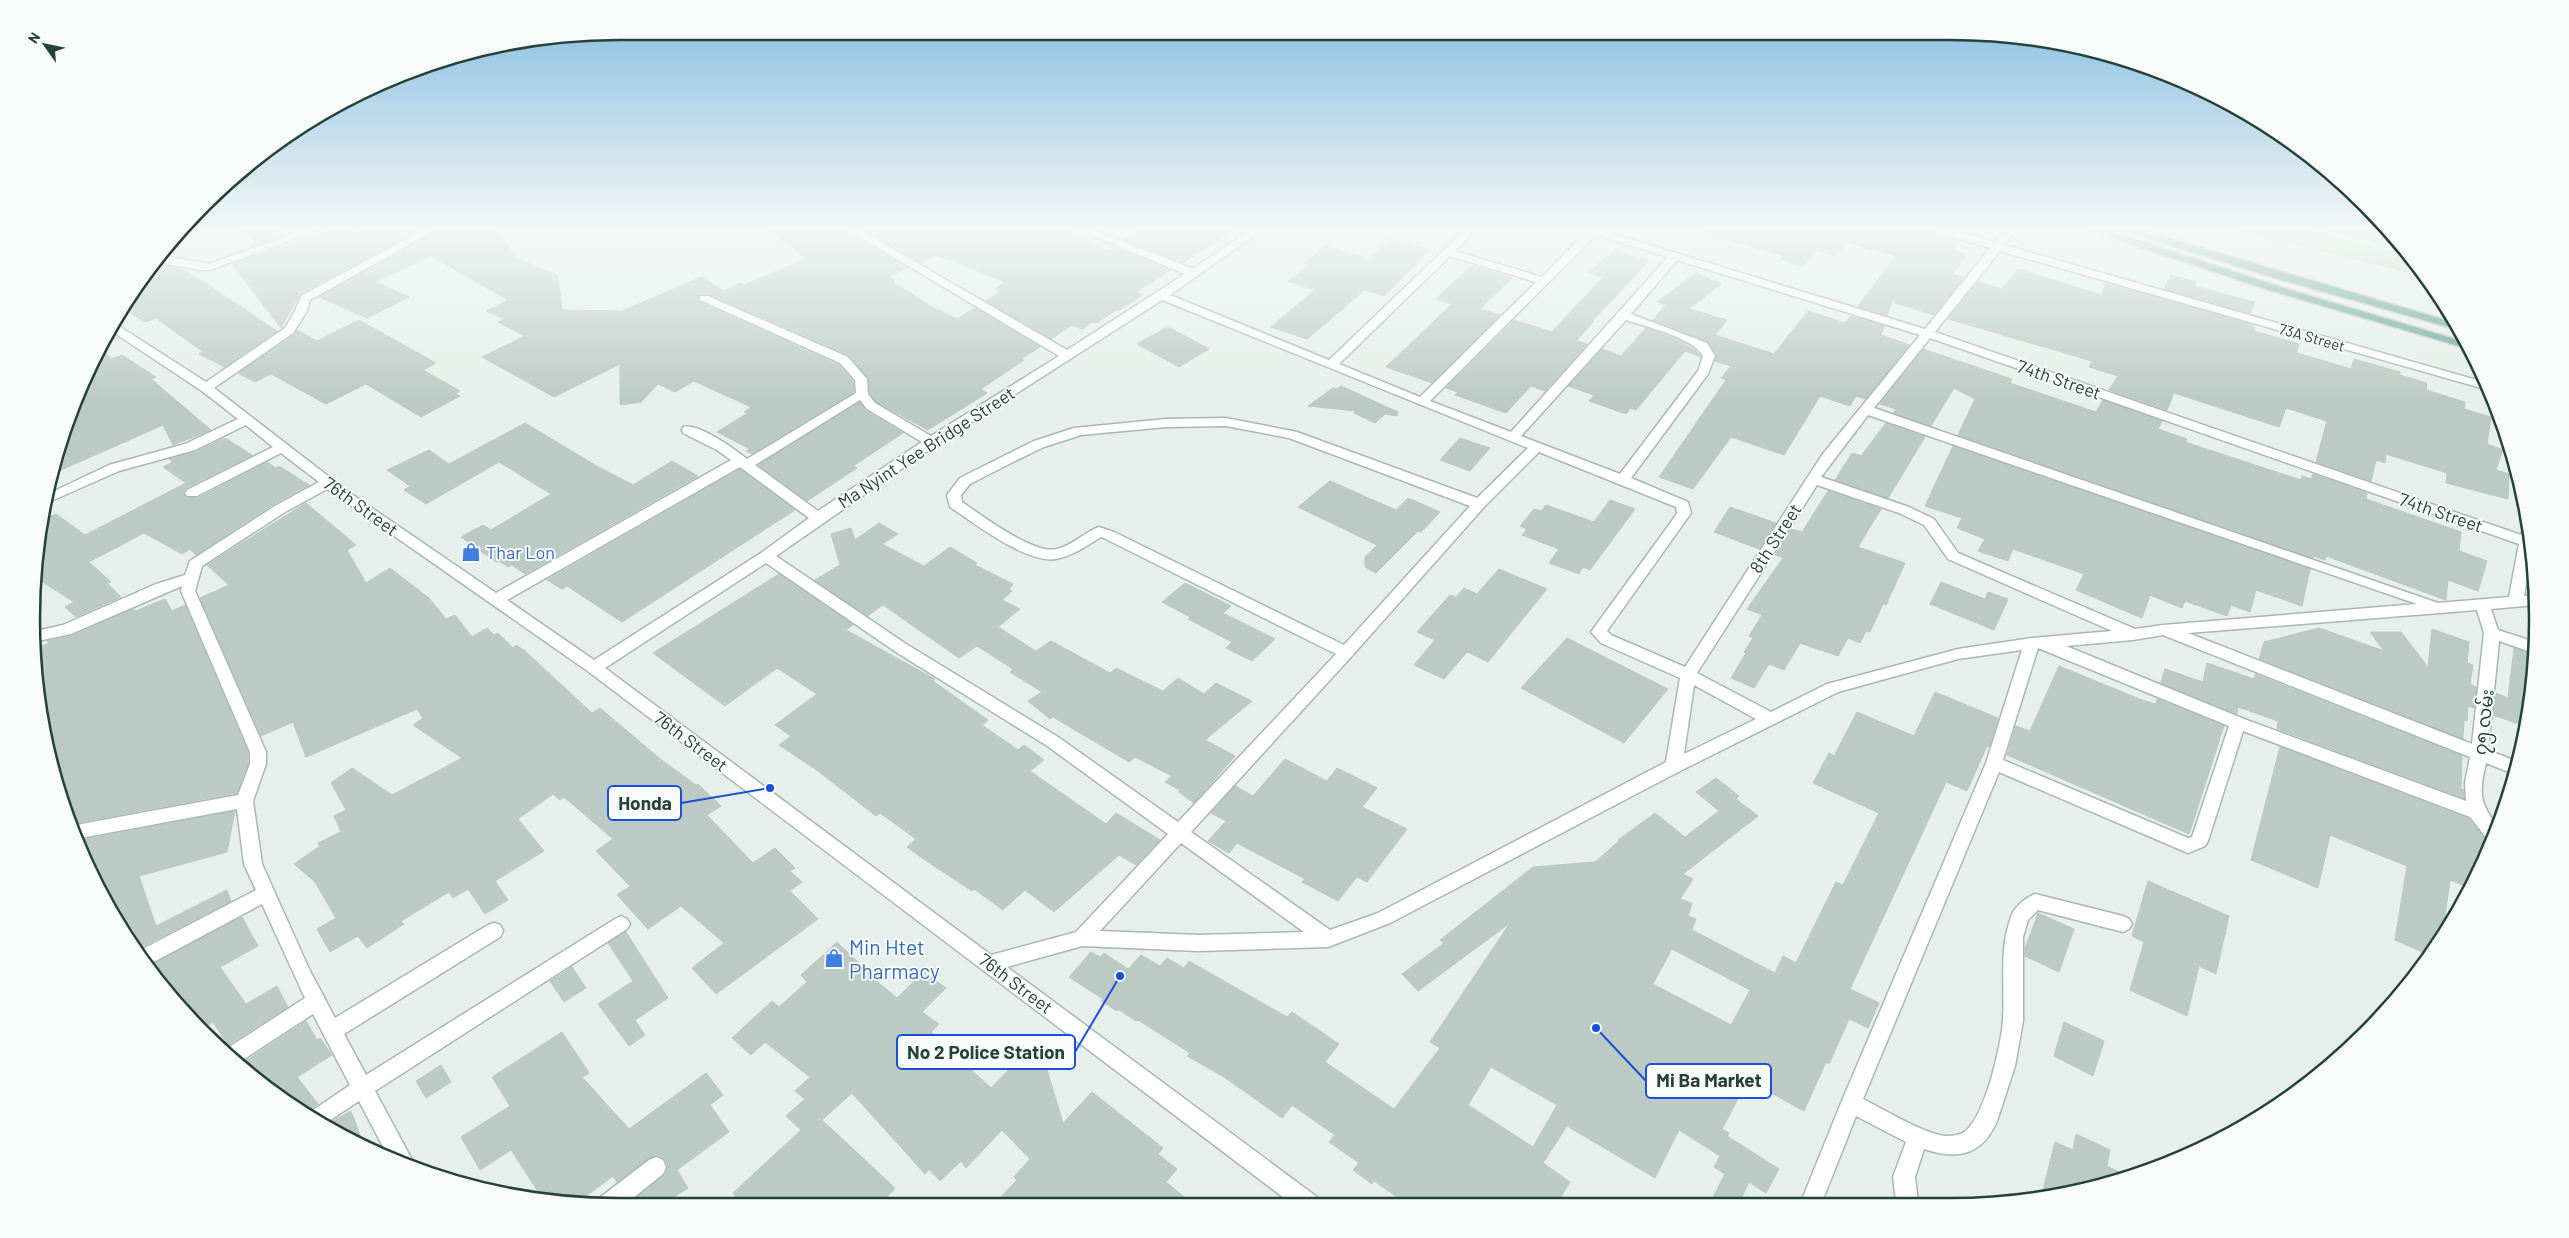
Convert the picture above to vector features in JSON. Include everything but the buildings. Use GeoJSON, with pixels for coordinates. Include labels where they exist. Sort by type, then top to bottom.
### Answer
{"type":"FeatureCollection","features":[{"type":"Feature","properties":{"kind":"main road"},"geometry":{"type":"LineString","coordinates":[[2266,286],[2458,343]]}},
{"type":"Feature","properties":{"kind":"main road"},"geometry":{"type":"LineString","coordinates":[[2313,286],[2448,324]]}},
{"type":"Feature","properties":{"kind":"street"},"geometry":{"type":"LineString","coordinates":[[206,388],[289,330],[301,312],[305,298],[328,286]]}},
{"type":"Feature","properties":{"kind":"street"},"geometry":{"type":"LineString","coordinates":[[948,286],[1068,356]]}},
{"type":"Feature","properties":{"kind":"street","name":"Ma Nyint Yee Bridge Street"},"geometry":{"type":"LineString","coordinates":[[594,668],[766,556],[818,518],[930,442],[1068,356],[1175,286]]}},
{"type":"Feature","properties":{"kind":"street"},"geometry":{"type":"LineString","coordinates":[[1331,365],[1413,286]]}},
{"type":"Feature","properties":{"kind":"street"},"geometry":{"type":"LineString","coordinates":[[1422,402],[1539,286]]}},
{"type":"Feature","properties":{"kind":"street"},"geometry":{"type":"LineString","coordinates":[[1513,437],[1649,286]]}},
{"type":"Feature","properties":{"kind":"street","name":"74th Street"},"geometry":{"type":"LineString","coordinates":[[1772,286],[1926,333],[2523,536]]}},
{"type":"Feature","properties":{"kind":"street","name":"8th Street"},"geometry":{"type":"LineString","coordinates":[[1674,766],[1688,675],[1827,458],[1965,286]]}},
{"type":"Feature","properties":{"kind":"street","name":"73A Street"},"geometry":{"type":"LineString","coordinates":[[2136,286],[2479,385]]}},
{"type":"Feature","properties":{"kind":"street"},"geometry":{"type":"LineString","coordinates":[[1161,296],[1422,402],[1673,499],[1683,505],[1684,512],[1599,632],[1606,639],[1688,675],[1769,718]]}},
{"type":"Feature","properties":{"kind":"street"},"geometry":{"type":"LineString","coordinates":[[704,298],[844,360],[861,379],[862,394],[871,406],[930,442]]}},
{"type":"Feature","properties":{"kind":"street"},"geometry":{"type":"LineString","coordinates":[[1623,480],[1704,371],[1709,356],[1703,346],[1686,337],[1624,315]]}},
{"type":"Feature","properties":{"kind":"street","name":"76th Street"},"geometry":{"type":"LineString","coordinates":[[118,330],[206,388],[283,446],[328,483],[594,668],[1302,1198]]}},
{"type":"Feature","properties":{"kind":"street"},"geometry":{"type":"LineString","coordinates":[[496,600],[743,463],[862,394]]}},
{"type":"Feature","properties":{"kind":"street"},"geometry":{"type":"LineString","coordinates":[[1866,410],[2437,606]]}},
{"type":"Feature","properties":{"kind":"street"},"geometry":{"type":"LineString","coordinates":[[53,497],[114,468],[190,447],[248,419]]}},
{"type":"Feature","properties":{"kind":"street"},"geometry":{"type":"LineString","coordinates":[[1346,653],[1108,534],[1099,532],[1074,548],[1050,555],[1028,548],[954,504],[954,495],[965,481],[1039,444],[1079,431],[1166,423],[1226,422],[1292,436],[1479,504]]}},
{"type":"Feature","properties":{"kind":"street"},"geometry":{"type":"LineString","coordinates":[[688,430],[722,447],[818,518]]}},
{"type":"Feature","properties":{"kind":"street"},"geometry":{"type":"LineString","coordinates":[[192,493],[283,446]]}},
{"type":"Feature","properties":{"kind":"street"},"geometry":{"type":"LineString","coordinates":[[1082,938],[1346,653],[1479,504],[1536,446]]}},
{"type":"Feature","properties":{"kind":"street"},"geometry":{"type":"LineString","coordinates":[[1813,479],[1904,510],[1929,522],[1953,556],[2133,635]]}},
{"type":"Feature","properties":{"kind":"street"},"geometry":{"type":"LineString","coordinates":[[328,483],[280,509],[195,564],[188,591],[258,752],[258,764],[245,801],[253,864],[301,973],[399,1155]]}},
{"type":"Feature","properties":{"kind":"street"},"geometry":{"type":"LineString","coordinates":[[766,556],[901,648],[1052,741],[1328,940]]}},
{"type":"Feature","properties":{"kind":"street"},"geometry":{"type":"LineString","coordinates":[[2516,601],[2525,556]]}},
{"type":"Feature","properties":{"kind":"street"},"geometry":{"type":"LineString","coordinates":[[40,635],[66,630],[161,588],[192,578]]}},
{"type":"Feature","properties":{"kind":"street"},"geometry":{"type":"LineString","coordinates":[[990,963],[1082,938],[1199,943],[1328,940],[1384,918],[1674,766],[1833,688],[1958,654],[2037,643],[2133,635],[2163,630],[2437,606],[2529,600]]}},
{"type":"Feature","properties":{"kind":"street","name":"၇၅ လမ်း"},"geometry":{"type":"LineString","coordinates":[[2476,812],[2474,783],[2479,755],[2492,633],[2482,603]]}},
{"type":"Feature","properties":{"kind":"street"},"geometry":{"type":"LineString","coordinates":[[2163,630],[2510,766]]}},
{"type":"Feature","properties":{"kind":"street"},"geometry":{"type":"LineString","coordinates":[[2492,633],[2528,646]]}},
{"type":"Feature","properties":{"kind":"street"},"geometry":{"type":"LineString","coordinates":[[2037,643],[2238,722],[2476,812],[2489,829]]}},
{"type":"Feature","properties":{"kind":"street"},"geometry":{"type":"LineString","coordinates":[[1814,1198],[1851,1103],[1994,763],[2037,643]]}},
{"type":"Feature","properties":{"kind":"street"},"geometry":{"type":"LineString","coordinates":[[1994,763],[2188,846],[2199,841],[2238,722]]}},
{"type":"Feature","properties":{"kind":"street"},"geometry":{"type":"LineString","coordinates":[[80,831],[245,801]]}},
{"type":"Feature","properties":{"kind":"street"},"geometry":{"type":"LineString","coordinates":[[148,955],[265,894]]}},
{"type":"Feature","properties":{"kind":"street"},"geometry":{"type":"LineString","coordinates":[[1851,1103],[1918,1137],[1945,1146],[1967,1143],[1987,1121],[2005,1066],[2013,1021],[2014,937],[2020,916],[2035,902],[2123,924]]}},
{"type":"Feature","properties":{"kind":"street"},"geometry":{"type":"LineString","coordinates":[[321,1115],[621,924]]}},
{"type":"Feature","properties":{"kind":"street"},"geometry":{"type":"LineString","coordinates":[[333,1030],[494,931]]}},
{"type":"Feature","properties":{"kind":"street"},"geometry":{"type":"LineString","coordinates":[[236,1053],[316,1001]]}},
{"type":"Feature","properties":{"kind":"street"},"geometry":{"type":"LineString","coordinates":[[1906,1198],[1904,1178],[1918,1137]]}},
{"type":"Feature","properties":{"kind":"street"},"geometry":{"type":"LineString","coordinates":[[616,1198],[656,1167]]}},
{"type":"Feature","properties":{"kind":"place","name":"Thar Lon"},"geometry":{"type":"Point","coordinates":[471,552]}},
{"type":"Feature","properties":{"kind":"place","name":"Honda"},"geometry":{"type":"Point","coordinates":[770,788]}},
{"type":"Feature","properties":{"kind":"place","name":"Min Htet Pharmacy"},"geometry":{"type":"Point","coordinates":[834,958]}},
{"type":"Feature","properties":{"kind":"place","name":"No 2 Police Station"},"geometry":{"type":"Point","coordinates":[1120,976]}},
{"type":"Feature","properties":{"kind":"place","name":"Mi Ba Market"},"geometry":{"type":"Point","coordinates":[1596,1028]}}]}
